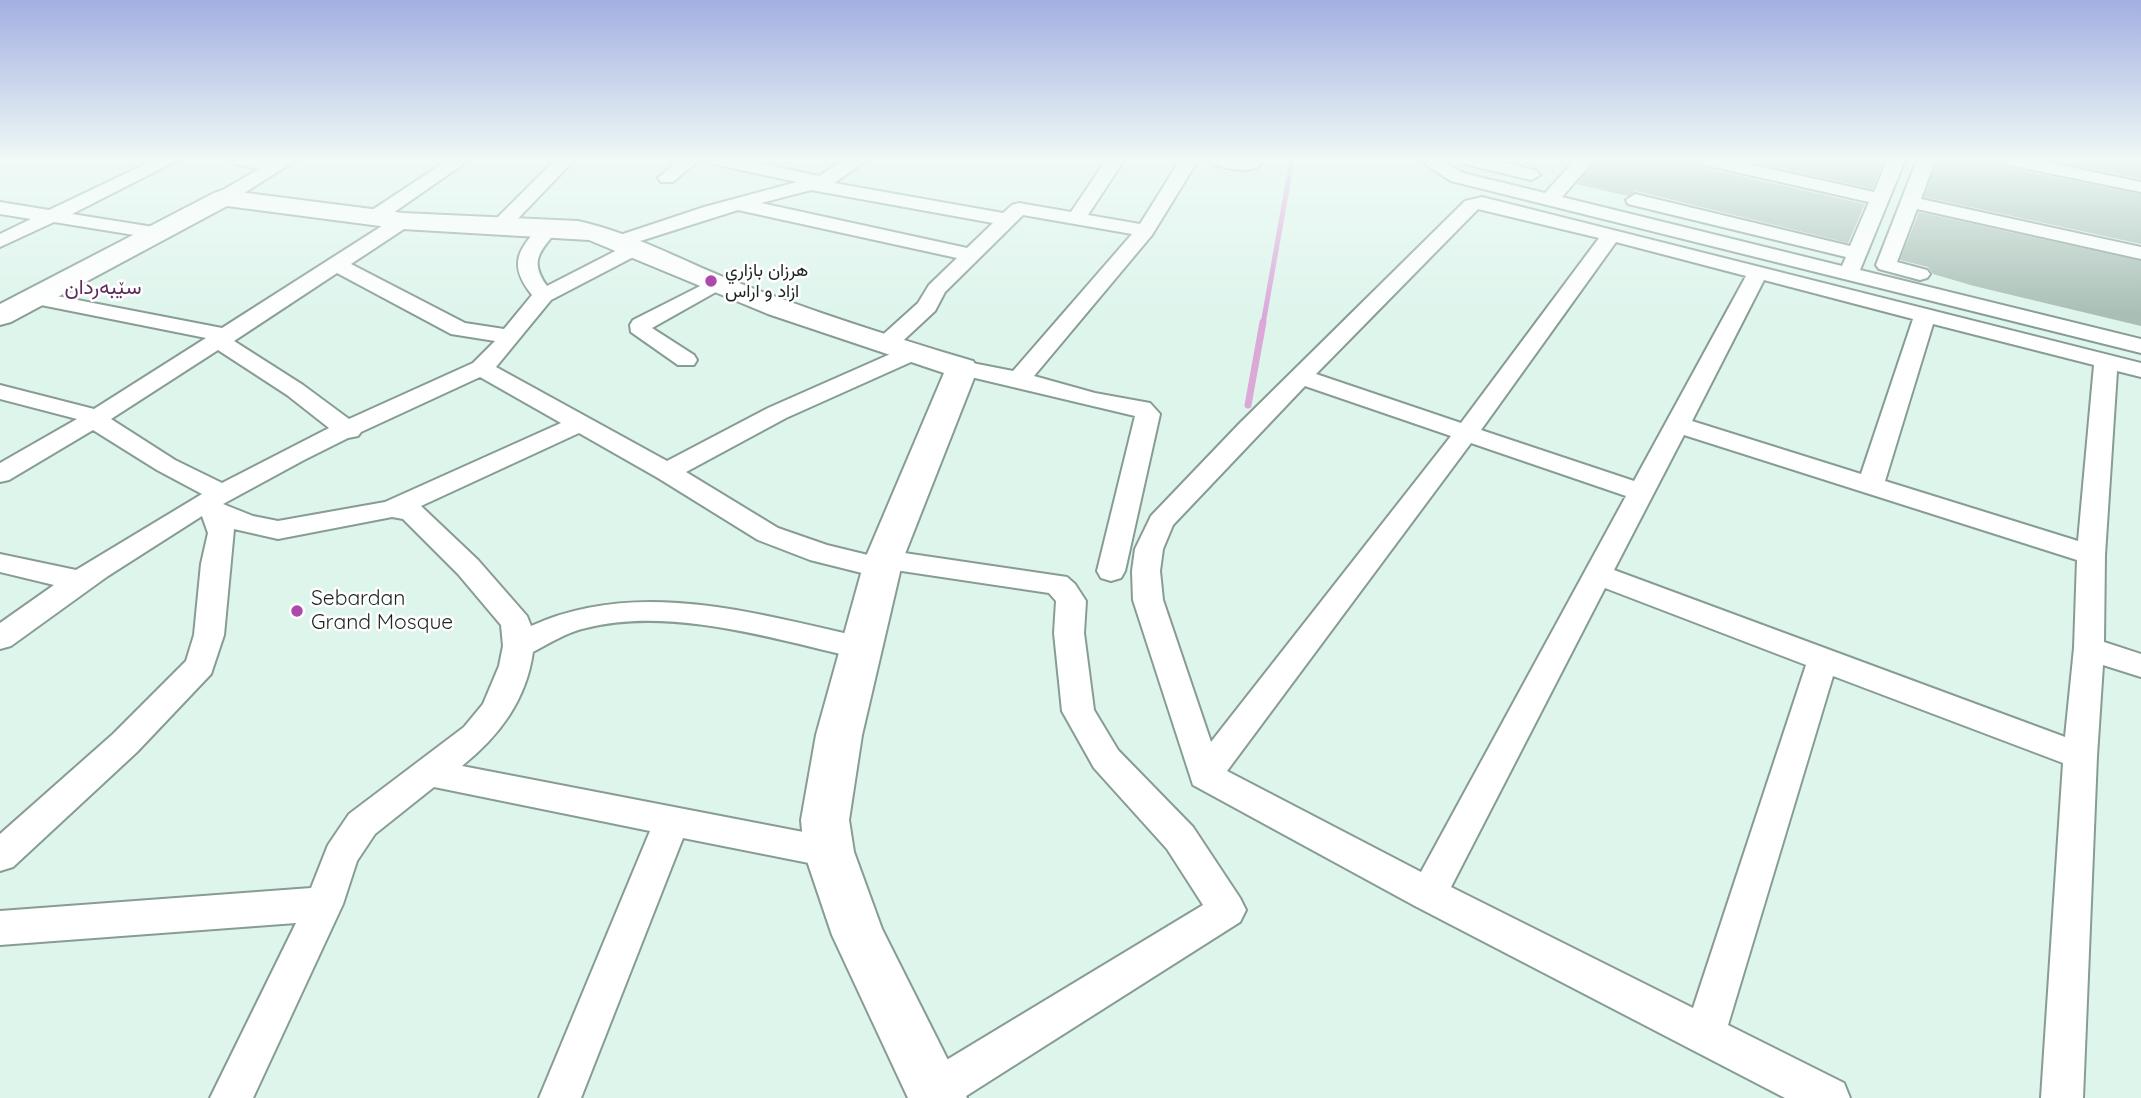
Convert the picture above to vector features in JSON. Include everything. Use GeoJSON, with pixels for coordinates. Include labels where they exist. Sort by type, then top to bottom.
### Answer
{"type":"FeatureCollection","features":[{"type":"Feature","properties":{"kind":"street"},"geometry":{"type":"LineString","coordinates":[[21,211],[159,233]]}},
{"type":"Feature","properties":{"kind":"street"},"geometry":{"type":"LineString","coordinates":[[0,241],[62,211]]}},
{"type":"Feature","properties":{"kind":"street"},"geometry":{"type":"LineString","coordinates":[[0,316],[199,211]]}},
{"type":"Feature","properties":{"kind":"street"},"geometry":{"type":"LineString","coordinates":[[322,211],[403,221],[589,231],[629,244],[716,284],[885,345],[962,368],[1019,379],[1093,400],[1141,408],[1148,414],[1111,571]]}},
{"type":"Feature","properties":{"kind":"street"},"geometry":{"type":"LineString","coordinates":[[373,218],[383,211]]}},
{"type":"Feature","properties":{"kind":"street"},"geometry":{"type":"LineString","coordinates":[[500,226],[515,211]]}},
{"type":"Feature","properties":{"kind":"street"},"geometry":{"type":"LineString","coordinates":[[0,638],[142,540],[214,503],[271,467],[481,368],[498,354],[533,306],[544,296],[629,244],[717,211]]}},
{"type":"Feature","properties":{"kind":"street"},"geometry":{"type":"LineString","coordinates":[[770,211],[972,255]]}},
{"type":"Feature","properties":{"kind":"street"},"geometry":{"type":"LineString","coordinates":[[962,211],[1008,220]]}},
{"type":"Feature","properties":{"kind":"street"},"geometry":{"type":"LineString","coordinates":[[885,345],[926,306],[936,289],[1017,211]]}},
{"type":"Feature","properties":{"kind":"street"},"geometry":{"type":"LineString","coordinates":[[1033,211],[1145,231]]}},
{"type":"Feature","properties":{"kind":"street"},"geometry":{"type":"LineString","coordinates":[[1077,218],[1081,211]]}},
{"type":"Feature","properties":{"kind":"street"},"geometry":{"type":"LineString","coordinates":[[1019,379],[1145,231],[1157,211]]}},
{"type":"Feature","properties":{"kind":"street"},"geometry":{"type":"LineString","coordinates":[[1466,211],[1248,429],[1161,523],[1149,549],[1146,571],[1148,600],[1205,775],[1428,894],[1829,1098]]}},
{"type":"Feature","properties":{"kind":"street"},"geometry":{"type":"LineString","coordinates":[[1518,211],[2141,370]]}},
{"type":"Feature","properties":{"kind":"street"},"geometry":{"type":"LineString","coordinates":[[1599,211],[2141,346]]}},
{"type":"Feature","properties":{"kind":"street"},"geometry":{"type":"LineString","coordinates":[[1681,211],[1857,254]]}},
{"type":"Feature","properties":{"kind":"street"},"geometry":{"type":"LineString","coordinates":[[1849,273],[1875,211]]}},
{"type":"Feature","properties":{"kind":"street"},"geometry":{"type":"LineString","coordinates":[[1907,211],[1886,265],[2141,327]]}},
{"type":"Feature","properties":{"kind":"street"},"geometry":{"type":"LineString","coordinates":[[1953,211],[2141,253]]}},
{"type":"Feature","properties":{"kind":"street"},"geometry":{"type":"LineString","coordinates":[[0,474],[95,419],[403,221]]}},
{"type":"Feature","properties":{"kind":"street"},"geometry":{"type":"LineString","coordinates":[[544,296],[531,282],[526,266],[528,253],[549,228]]}},
{"type":"Feature","properties":{"kind":"street"},"geometry":{"type":"LineString","coordinates":[[1205,775],[1466,433],[1611,235]]}},
{"type":"Feature","properties":{"kind":"street"},"geometry":{"type":"LineString","coordinates":[[338,265],[459,329],[511,337]]}},
{"type":"Feature","properties":{"kind":"street"},"geometry":{"type":"LineString","coordinates":[[1428,894],[1758,273]]}},
{"type":"Feature","properties":{"kind":"street"},"geometry":{"type":"LineString","coordinates":[[686,360],[642,331],[641,325],[716,284]]}},
{"type":"Feature","properties":{"kind":"street"},"geometry":{"type":"LineString","coordinates":[[36,298],[223,338],[349,431]]}},
{"type":"Feature","properties":{"kind":"street"},"geometry":{"type":"LineString","coordinates":[[1870,486],[1925,316]]}},
{"type":"Feature","properties":{"kind":"street"},"geometry":{"type":"LineString","coordinates":[[667,472],[777,413],[912,353]]}},
{"type":"Feature","properties":{"kind":"street"},"geometry":{"type":"LineString","coordinates":[[2062,1098],[2080,756],[2089,648],[2091,555],[2106,362]]}},
{"type":"Feature","properties":{"kind":"street"},"geometry":{"type":"LineString","coordinates":[[481,368],[667,472],[768,534],[820,553],[883,564],[1057,584],[1065,590],[1071,601],[1069,633],[1078,711],[1106,759],[1180,838],[1227,910],[937,1095],[858,935],[829,852],[825,820],[839,735],[883,564],[962,368]]}},
{"type":"Feature","properties":{"kind":"street"},"geometry":{"type":"LineString","coordinates":[[1302,377],[1640,492]]}},
{"type":"Feature","properties":{"kind":"street"},"geometry":{"type":"LineString","coordinates":[[0,392],[81,411],[166,465],[214,503],[247,523],[278,530],[392,509],[581,424]]}},
{"type":"Feature","properties":{"kind":"street"},"geometry":{"type":"LineString","coordinates":[[1678,425],[2091,555]]}},
{"type":"Feature","properties":{"kind":"street"},"geometry":{"type":"LineString","coordinates":[[0,856],[125,743],[200,666],[209,635],[215,564],[222,533],[214,503]]}},
{"type":"Feature","properties":{"kind":"street"},"geometry":{"type":"LineString","coordinates":[[231,1098],[324,904],[341,856],[362,824],[476,736],[495,712],[507,689],[517,646],[516,624],[468,567],[411,512],[392,509]]}},
{"type":"Feature","properties":{"kind":"street"},"geometry":{"type":"LineString","coordinates":[[0,562],[79,581]]}},
{"type":"Feature","properties":{"kind":"street"},"geometry":{"type":"LineString","coordinates":[[1598,575],[2080,756]]}},
{"type":"Feature","properties":{"kind":"street"},"geometry":{"type":"LineString","coordinates":[[517,646],[587,617],[654,614],[712,617],[861,648]]}},
{"type":"Feature","properties":{"kind":"street"},"geometry":{"type":"LineString","coordinates":[[2089,648],[2141,666]]}},
{"type":"Feature","properties":{"kind":"street"},"geometry":{"type":"LineString","coordinates":[[1705,1033],[1823,659]]}},
{"type":"Feature","properties":{"kind":"street"},"geometry":{"type":"LineString","coordinates":[[430,773],[829,852]]}},
{"type":"Feature","properties":{"kind":"street"},"geometry":{"type":"LineString","coordinates":[[560,1098],[672,821]]}},
{"type":"Feature","properties":{"kind":"street"},"geometry":{"type":"LineString","coordinates":[[0,928],[324,904]]}},
{"type":"Feature","properties":{"kind":"building"},"geometry":{"type":"Polygon","coordinates":[[[1719,211],[1862,211],[1848,243],[1719,211]]]}},
{"type":"Feature","properties":{"kind":"building"},"geometry":{"type":"Polygon","coordinates":[[[1990,211],[2141,211],[2141,244],[1990,211]]]}},
{"type":"Feature","properties":{"kind":"building"},"geometry":{"type":"Polygon","coordinates":[[[1919,212],[2141,261],[2141,326],[1974,286],[1933,274],[1928,267],[1900,260],[1919,212]]]}},
{"type":"Feature","properties":{"kind":"waterway"},"geometry":{"type":"LineString","coordinates":[[1263,324],[1283,211]]}},
{"type":"Feature","properties":{"kind":"waterway"},"geometry":{"type":"LineString","coordinates":[[1248,405],[1263,322]]}},
{"type":"Feature","properties":{"kind":"place","name":"هرزان بازاري ازاد و اراس"},"geometry":{"type":"Point","coordinates":[711,281]}},
{"type":"Feature","properties":{"kind":"place","name":"Sebardan Grand Mosque"},"geometry":{"type":"Point","coordinates":[297,611]}},
{"type":"Feature","properties":{"kind":"district","name":"سێبەردان"},"geometry":{"type":"Point","coordinates":[103,288]}}]}
